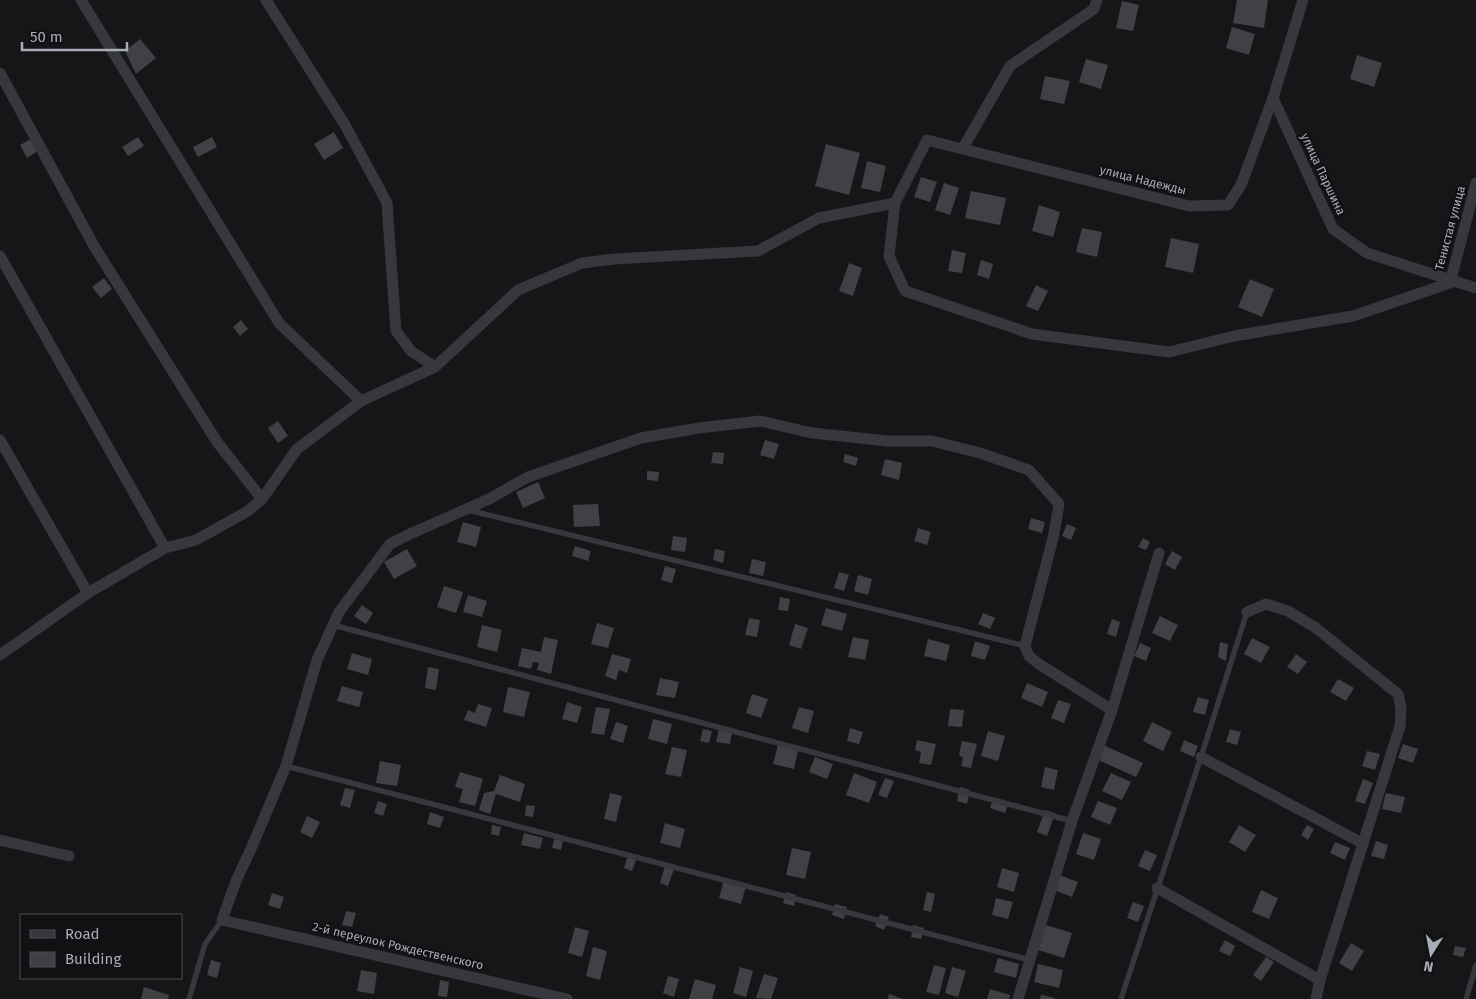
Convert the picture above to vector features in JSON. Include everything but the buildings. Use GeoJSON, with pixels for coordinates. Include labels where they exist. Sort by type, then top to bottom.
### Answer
{"type":"FeatureCollection","features":[{"type":"Feature","properties":{"kind":"street"},"geometry":{"type":"LineString","coordinates":[[81,0],[279,322],[361,401]]}},
{"type":"Feature","properties":{"kind":"street"},"geometry":{"type":"LineString","coordinates":[[266,0],[345,125],[387,203],[396,331],[411,351],[436,366]]}},
{"type":"Feature","properties":{"kind":"street"},"geometry":{"type":"LineString","coordinates":[[962,148],[1010,66],[1094,9],[1097,0]]}},
{"type":"Feature","properties":{"kind":"street","name":"улица Надежды"},"geometry":{"type":"LineString","coordinates":[[895,203],[927,140],[1189,206],[1228,205],[1241,185],[1273,98],[1303,0]]}},
{"type":"Feature","properties":{"kind":"street"},"geometry":{"type":"LineString","coordinates":[[0,73],[94,246],[217,442],[262,499]]}},
{"type":"Feature","properties":{"kind":"street","name":"улица Паршина"},"geometry":{"type":"LineString","coordinates":[[1273,98],[1333,229],[1367,253],[1476,288]]}},
{"type":"Feature","properties":{"kind":"street","name":"Тенистая улица"},"geometry":{"type":"LineString","coordinates":[[1454,280],[1476,183]]}},
{"type":"Feature","properties":{"kind":"street"},"geometry":{"type":"LineString","coordinates":[[0,655],[88,593],[164,548],[196,540],[248,511],[262,499],[297,449],[361,401],[436,366],[518,290],[582,263],[758,251],[819,218],[895,203],[889,256],[905,291],[1032,334],[1169,352],[1234,336],[1353,316],[1454,280]]}},
{"type":"Feature","properties":{"kind":"street"},"geometry":{"type":"LineString","coordinates":[[0,256],[164,548]]}},
{"type":"Feature","properties":{"kind":"street"},"geometry":{"type":"LineString","coordinates":[[222,920],[236,880],[286,766],[317,660],[339,612],[390,544],[489,498],[528,477],[641,438],[699,428],[760,421],[812,433],[888,441],[932,441],[1028,470],[1059,504],[1054,534],[1025,646],[1029,656],[1038,664],[1112,710]]}},
{"type":"Feature","properties":{"kind":"street"},"geometry":{"type":"LineString","coordinates":[[0,440],[88,593]]}},
{"type":"Feature","properties":{"kind":"street"},"geometry":{"type":"LineString","coordinates":[[1018,999],[1072,821],[1112,710],[1159,553]]}},
{"type":"Feature","properties":{"kind":"street"},"geometry":{"type":"LineString","coordinates":[[1247,612],[1266,604],[1288,611],[1316,628],[1398,694],[1401,708],[1400,726],[1362,843],[1320,980],[1316,999]]}},
{"type":"Feature","properties":{"kind":"street"},"geometry":{"type":"LineString","coordinates":[[1202,757],[1362,843]]}},
{"type":"Feature","properties":{"kind":"street"},"geometry":{"type":"LineString","coordinates":[[0,840],[69,856]]}},
{"type":"Feature","properties":{"kind":"street"},"geometry":{"type":"LineString","coordinates":[[1157,888],[1320,980]]}},
{"type":"Feature","properties":{"kind":"street","name":"2-й переулок Рождественского"},"geometry":{"type":"LineString","coordinates":[[222,920],[567,999]]}},
{"type":"Feature","properties":{"kind":"lane"},"geometry":{"type":"LineString","coordinates":[[464,509],[1025,646]]}},
{"type":"Feature","properties":{"kind":"lane"},"geometry":{"type":"LineString","coordinates":[[1122,999],[1157,888],[1202,757],[1247,612]]}},
{"type":"Feature","properties":{"kind":"lane"},"geometry":{"type":"LineString","coordinates":[[333,625],[1072,821]]}},
{"type":"Feature","properties":{"kind":"lane"},"geometry":{"type":"LineString","coordinates":[[286,766],[1030,960]]}},
{"type":"Feature","properties":{"kind":"lane"},"geometry":{"type":"LineString","coordinates":[[189,999],[205,944],[222,920]]}},
{"type":"Feature","properties":{"kind":"lane"},"geometry":{"type":"LineString","coordinates":[[1466,999],[1476,966]]}}]}
